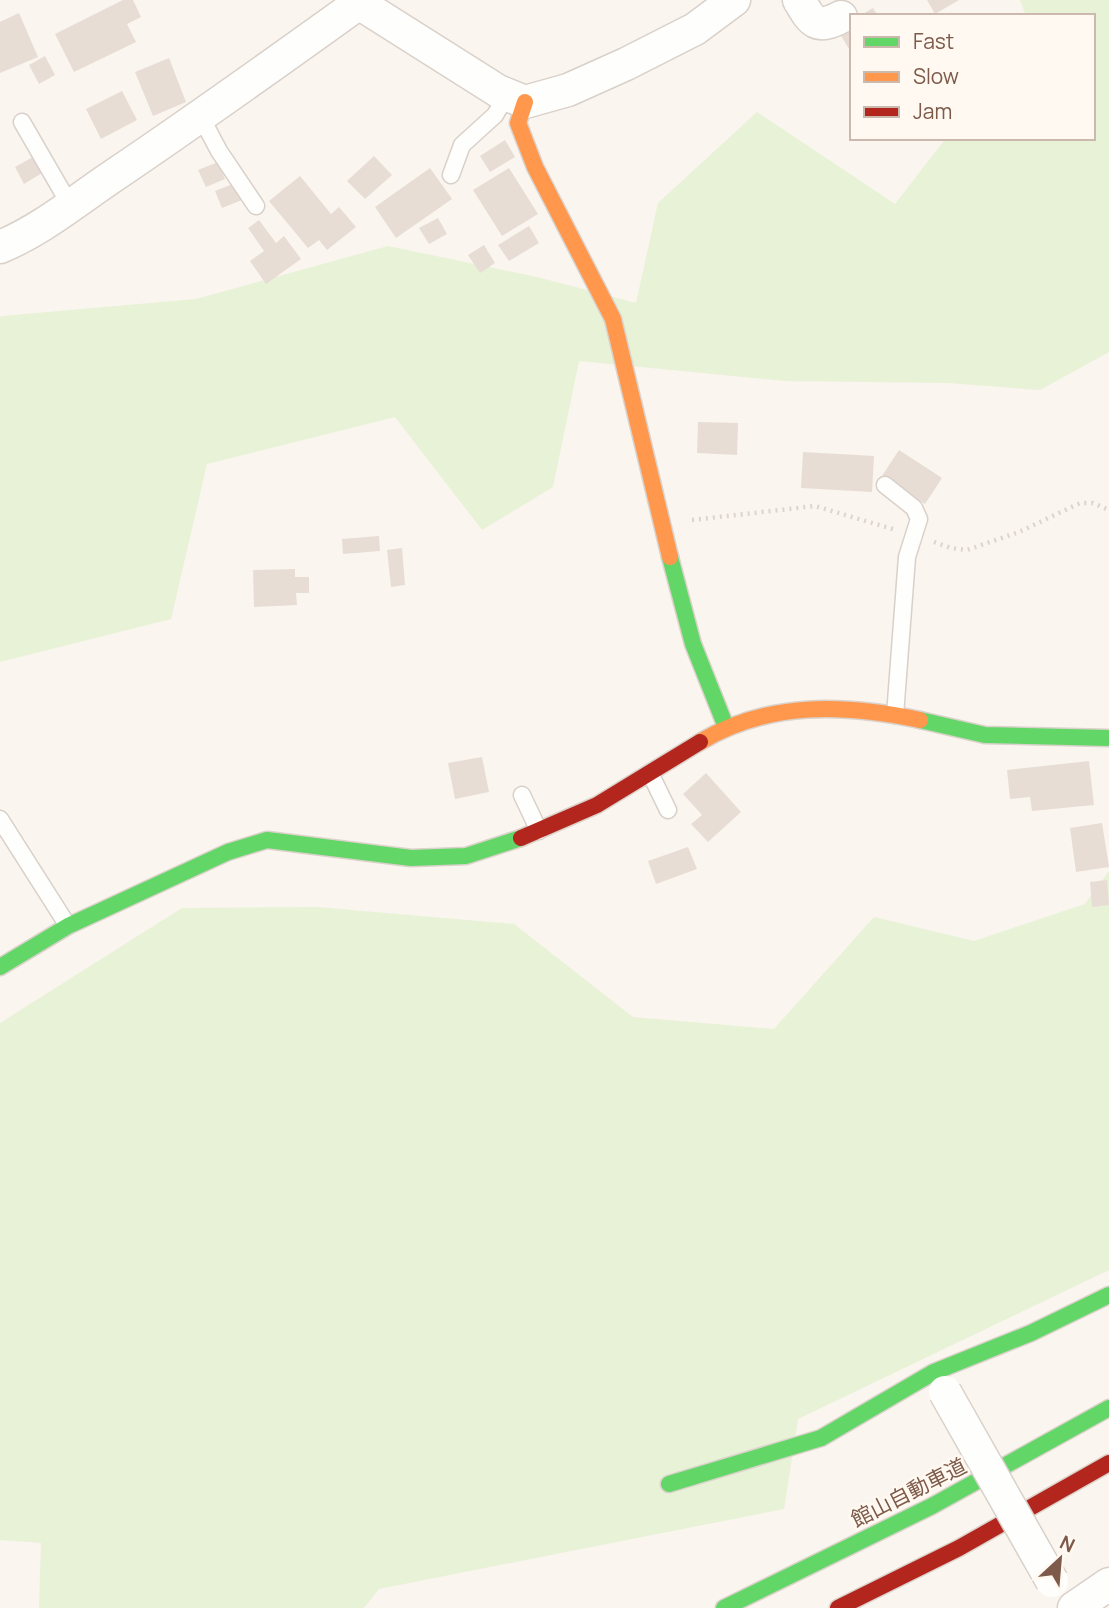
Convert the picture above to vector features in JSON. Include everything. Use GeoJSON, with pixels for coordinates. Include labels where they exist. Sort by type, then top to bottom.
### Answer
{"type":"FeatureCollection","features":[{"type":"Feature","properties":{"kind":"main road"},"geometry":{"type":"LineString","coordinates":[[516,98],[518,123],[535,167],[613,319],[692,644],[726,727]]}},
{"type":"Feature","properties":{"kind":"main road"},"geometry":{"type":"LineString","coordinates":[[0,967],[68,926],[228,852],[267,840],[411,858],[466,856],[539,831],[597,806],[726,727],[790,710],[849,708],[985,735],[1109,738]]}},
{"type":"Feature","properties":{"kind":"main road"},"geometry":{"type":"LineString","coordinates":[[669,1484],[821,1438],[939,1382],[1109,1295]]}},
{"type":"Feature","properties":{"kind":"main road","name":"館山自動車道"},"geometry":{"type":"LineString","coordinates":[[723,1608],[932,1506],[1109,1408]]}},
{"type":"Feature","properties":{"kind":"main road"},"geometry":{"type":"LineString","coordinates":[[838,1608],[959,1548],[1109,1463]]}},
{"type":"Feature","properties":{"kind":"street"},"geometry":{"type":"LineString","coordinates":[[0,247],[38,229],[201,117],[356,1],[516,98],[568,90],[626,64],[695,29],[734,0]]}},
{"type":"Feature","properties":{"kind":"street"},"geometry":{"type":"LineString","coordinates":[[799,0],[811,20],[818,23],[827,24],[841,17]]}},
{"type":"Feature","properties":{"kind":"street"},"geometry":{"type":"LineString","coordinates":[[939,1382],[1059,1595]]}},
{"type":"Feature","properties":{"kind":"street"},"geometry":{"type":"LineString","coordinates":[[1074,1608],[1109,1584]]}},
{"type":"Feature","properties":{"kind":"lane"},"geometry":{"type":"LineString","coordinates":[[451,175],[462,145],[516,98]]}},
{"type":"Feature","properties":{"kind":"lane"},"geometry":{"type":"LineString","coordinates":[[201,117],[219,151],[256,206]]}},
{"type":"Feature","properties":{"kind":"lane"},"geometry":{"type":"LineString","coordinates":[[22,122],[70,205]]}},
{"type":"Feature","properties":{"kind":"lane"},"geometry":{"type":"LineString","coordinates":[[884,485],[914,508],[919,519],[916,536],[907,557],[895,715]]}},
{"type":"Feature","properties":{"kind":"lane"},"geometry":{"type":"LineString","coordinates":[[650,773],[668,810]]}},
{"type":"Feature","properties":{"kind":"lane"},"geometry":{"type":"LineString","coordinates":[[522,794],[539,831]]}},
{"type":"Feature","properties":{"kind":"lane"},"geometry":{"type":"LineString","coordinates":[[0,819],[68,926]]}},
{"type":"Feature","properties":{"kind":"path"},"geometry":{"type":"LineString","coordinates":[[661,524],[815,506],[951,548],[967,550],[1019,532],[1080,503],[1093,503],[1109,510]]}},
{"type":"Feature","properties":{"kind":"green space"},"geometry":{"type":"Polygon","coordinates":[[[1020,0],[1109,0],[1109,352],[1040,390],[948,383],[785,381],[579,361],[553,487],[482,530],[395,417],[207,464],[171,619],[0,662],[0,317],[196,299],[388,246],[537,277],[636,303],[658,203],[757,112],[895,204],[944,140],[1095,140],[1095,14],[1025,14],[1020,0]]]}},
{"type":"Feature","properties":{"kind":"green space"},"geometry":{"type":"Polygon","coordinates":[[[1109,871],[1109,1270],[798,1419],[784,1509],[379,1589],[364,1608],[39,1608],[41,1543],[0,1540],[0,1023],[182,908],[317,907],[514,924],[633,1017],[774,1029],[874,917],[974,941],[1085,904],[1109,871]]]}},
{"type":"Feature","properties":{"kind":"building"},"geometry":{"type":"Polygon","coordinates":[[[123,0],[133,0],[141,17],[127,24],[136,42],[74,72],[55,34],[123,0]]]}},
{"type":"Feature","properties":{"kind":"building"},"geometry":{"type":"Polygon","coordinates":[[[927,0],[959,0],[935,14],[927,0]]]}},
{"type":"Feature","properties":{"kind":"building"},"geometry":{"type":"Polygon","coordinates":[[[873,8],[877,14],[862,14],[873,8]]]}},
{"type":"Feature","properties":{"kind":"building"},"geometry":{"type":"Polygon","coordinates":[[[19,13],[38,57],[0,73],[0,22],[19,13]]]}},
{"type":"Feature","properties":{"kind":"building"},"geometry":{"type":"Polygon","coordinates":[[[850,21],[850,51],[837,29],[850,21]]]}},
{"type":"Feature","properties":{"kind":"building"},"geometry":{"type":"Polygon","coordinates":[[[45,56],[55,75],[39,84],[29,65],[45,56]]]}},
{"type":"Feature","properties":{"kind":"building"},"geometry":{"type":"Polygon","coordinates":[[[169,58],[186,102],[153,116],[135,72],[169,58]]]}},
{"type":"Feature","properties":{"kind":"building"},"geometry":{"type":"Polygon","coordinates":[[[122,91],[137,120],[101,139],[86,109],[122,91]]]}},
{"type":"Feature","properties":{"kind":"building"},"geometry":{"type":"Polygon","coordinates":[[[505,140],[515,157],[490,172],[480,156],[505,140]]]}},
{"type":"Feature","properties":{"kind":"building"},"geometry":{"type":"Polygon","coordinates":[[[374,156],[392,175],[365,199],[347,181],[374,156]]]}},
{"type":"Feature","properties":{"kind":"building"},"geometry":{"type":"Polygon","coordinates":[[[33,157],[42,173],[24,184],[15,167],[33,157]]]}},
{"type":"Feature","properties":{"kind":"building"},"geometry":{"type":"Polygon","coordinates":[[[218,162],[225,179],[206,187],[198,170],[218,162]]]}},
{"type":"Feature","properties":{"kind":"building"},"geometry":{"type":"Polygon","coordinates":[[[430,168],[452,199],[396,238],[375,207],[430,168]]]}},
{"type":"Feature","properties":{"kind":"building"},"geometry":{"type":"Polygon","coordinates":[[[509,168],[538,214],[502,236],[473,190],[509,168]]]}},
{"type":"Feature","properties":{"kind":"building"},"geometry":{"type":"Polygon","coordinates":[[[300,176],[331,214],[339,207],[356,227],[327,250],[319,240],[308,248],[269,201],[300,176]]]}},
{"type":"Feature","properties":{"kind":"building"},"geometry":{"type":"Polygon","coordinates":[[[235,183],[242,200],[222,208],[215,191],[235,183]]]}},
{"type":"Feature","properties":{"kind":"building"},"geometry":{"type":"Polygon","coordinates":[[[438,218],[447,234],[429,244],[419,228],[438,218]]]}},
{"type":"Feature","properties":{"kind":"building"},"geometry":{"type":"Polygon","coordinates":[[[259,220],[276,243],[284,236],[301,259],[266,284],[250,261],[264,251],[248,228],[259,220]]]}},
{"type":"Feature","properties":{"kind":"building"},"geometry":{"type":"Polygon","coordinates":[[[529,226],[539,243],[509,261],[498,245],[529,226]]]}},
{"type":"Feature","properties":{"kind":"building"},"geometry":{"type":"Polygon","coordinates":[[[484,245],[495,263],[480,273],[468,255],[484,245]]]}},
{"type":"Feature","properties":{"kind":"building"},"geometry":{"type":"Polygon","coordinates":[[[698,422],[738,423],[737,455],[697,453],[698,422]]]}},
{"type":"Feature","properties":{"kind":"building"},"geometry":{"type":"Polygon","coordinates":[[[899,450],[942,478],[925,504],[882,476],[899,450]]]}},
{"type":"Feature","properties":{"kind":"building"},"geometry":{"type":"Polygon","coordinates":[[[803,452],[874,456],[872,492],[801,488],[803,452]]]}},
{"type":"Feature","properties":{"kind":"building"},"geometry":{"type":"Polygon","coordinates":[[[379,536],[380,551],[343,554],[342,539],[379,536]]]}},
{"type":"Feature","properties":{"kind":"building"},"geometry":{"type":"Polygon","coordinates":[[[402,548],[405,585],[391,587],[387,550],[402,548]]]}},
{"type":"Feature","properties":{"kind":"building"},"geometry":{"type":"Polygon","coordinates":[[[295,569],[295,577],[309,577],[309,593],[296,593],[297,605],[254,607],[253,570],[295,569]]]}},
{"type":"Feature","properties":{"kind":"building"},"geometry":{"type":"Polygon","coordinates":[[[482,757],[489,792],[455,799],[448,763],[482,757]]]}},
{"type":"Feature","properties":{"kind":"building"},"geometry":{"type":"Polygon","coordinates":[[[1089,761],[1094,805],[1032,811],[1030,797],[1010,799],[1007,770],[1089,761]]]}},
{"type":"Feature","properties":{"kind":"building"},"geometry":{"type":"Polygon","coordinates":[[[706,773],[741,812],[708,842],[691,824],[702,815],[683,794],[706,773]]]}},
{"type":"Feature","properties":{"kind":"building"},"geometry":{"type":"Polygon","coordinates":[[[1102,823],[1109,867],[1076,872],[1070,828],[1102,823]]]}},
{"type":"Feature","properties":{"kind":"building"},"geometry":{"type":"Polygon","coordinates":[[[688,847],[697,869],[656,884],[648,861],[688,847]]]}},
{"type":"Feature","properties":{"kind":"building"},"geometry":{"type":"Polygon","coordinates":[[[1107,880],[1109,905],[1092,907],[1090,882],[1107,880]]]}},
{"type":"Feature","properties":{"kind":"traffic: fast"},"geometry":{"type":"LineString","coordinates":[[670,557],[693,644],[726,727]]}},
{"type":"Feature","properties":{"kind":"traffic: fast"},"geometry":{"type":"LineString","coordinates":[[920,720],[985,735],[1109,738]]}},
{"type":"Feature","properties":{"kind":"traffic: fast"},"geometry":{"type":"LineString","coordinates":[[0,967],[68,926],[228,852],[267,840],[411,858],[466,856],[521,838]]}},
{"type":"Feature","properties":{"kind":"traffic: fast"},"geometry":{"type":"LineString","coordinates":[[669,1484],[821,1438],[934,1372],[1031,1333],[1109,1295]]}},
{"type":"Feature","properties":{"kind":"traffic: fast"},"geometry":{"type":"LineString","coordinates":[[724,1608],[932,1506],[1109,1408]]}},
{"type":"Feature","properties":{"kind":"traffic: slow"},"geometry":{"type":"LineString","coordinates":[[525,102],[518,123],[535,167],[613,319],[670,557]]}},
{"type":"Feature","properties":{"kind":"traffic: slow"},"geometry":{"type":"LineString","coordinates":[[700,742],[753,719],[807,710],[863,711],[920,720]]}},
{"type":"Feature","properties":{"kind":"traffic: jam"},"geometry":{"type":"LineString","coordinates":[[521,838],[597,805],[700,742]]}},
{"type":"Feature","properties":{"kind":"traffic: jam"},"geometry":{"type":"LineString","coordinates":[[838,1608],[959,1548],[1109,1463]]}}]}
